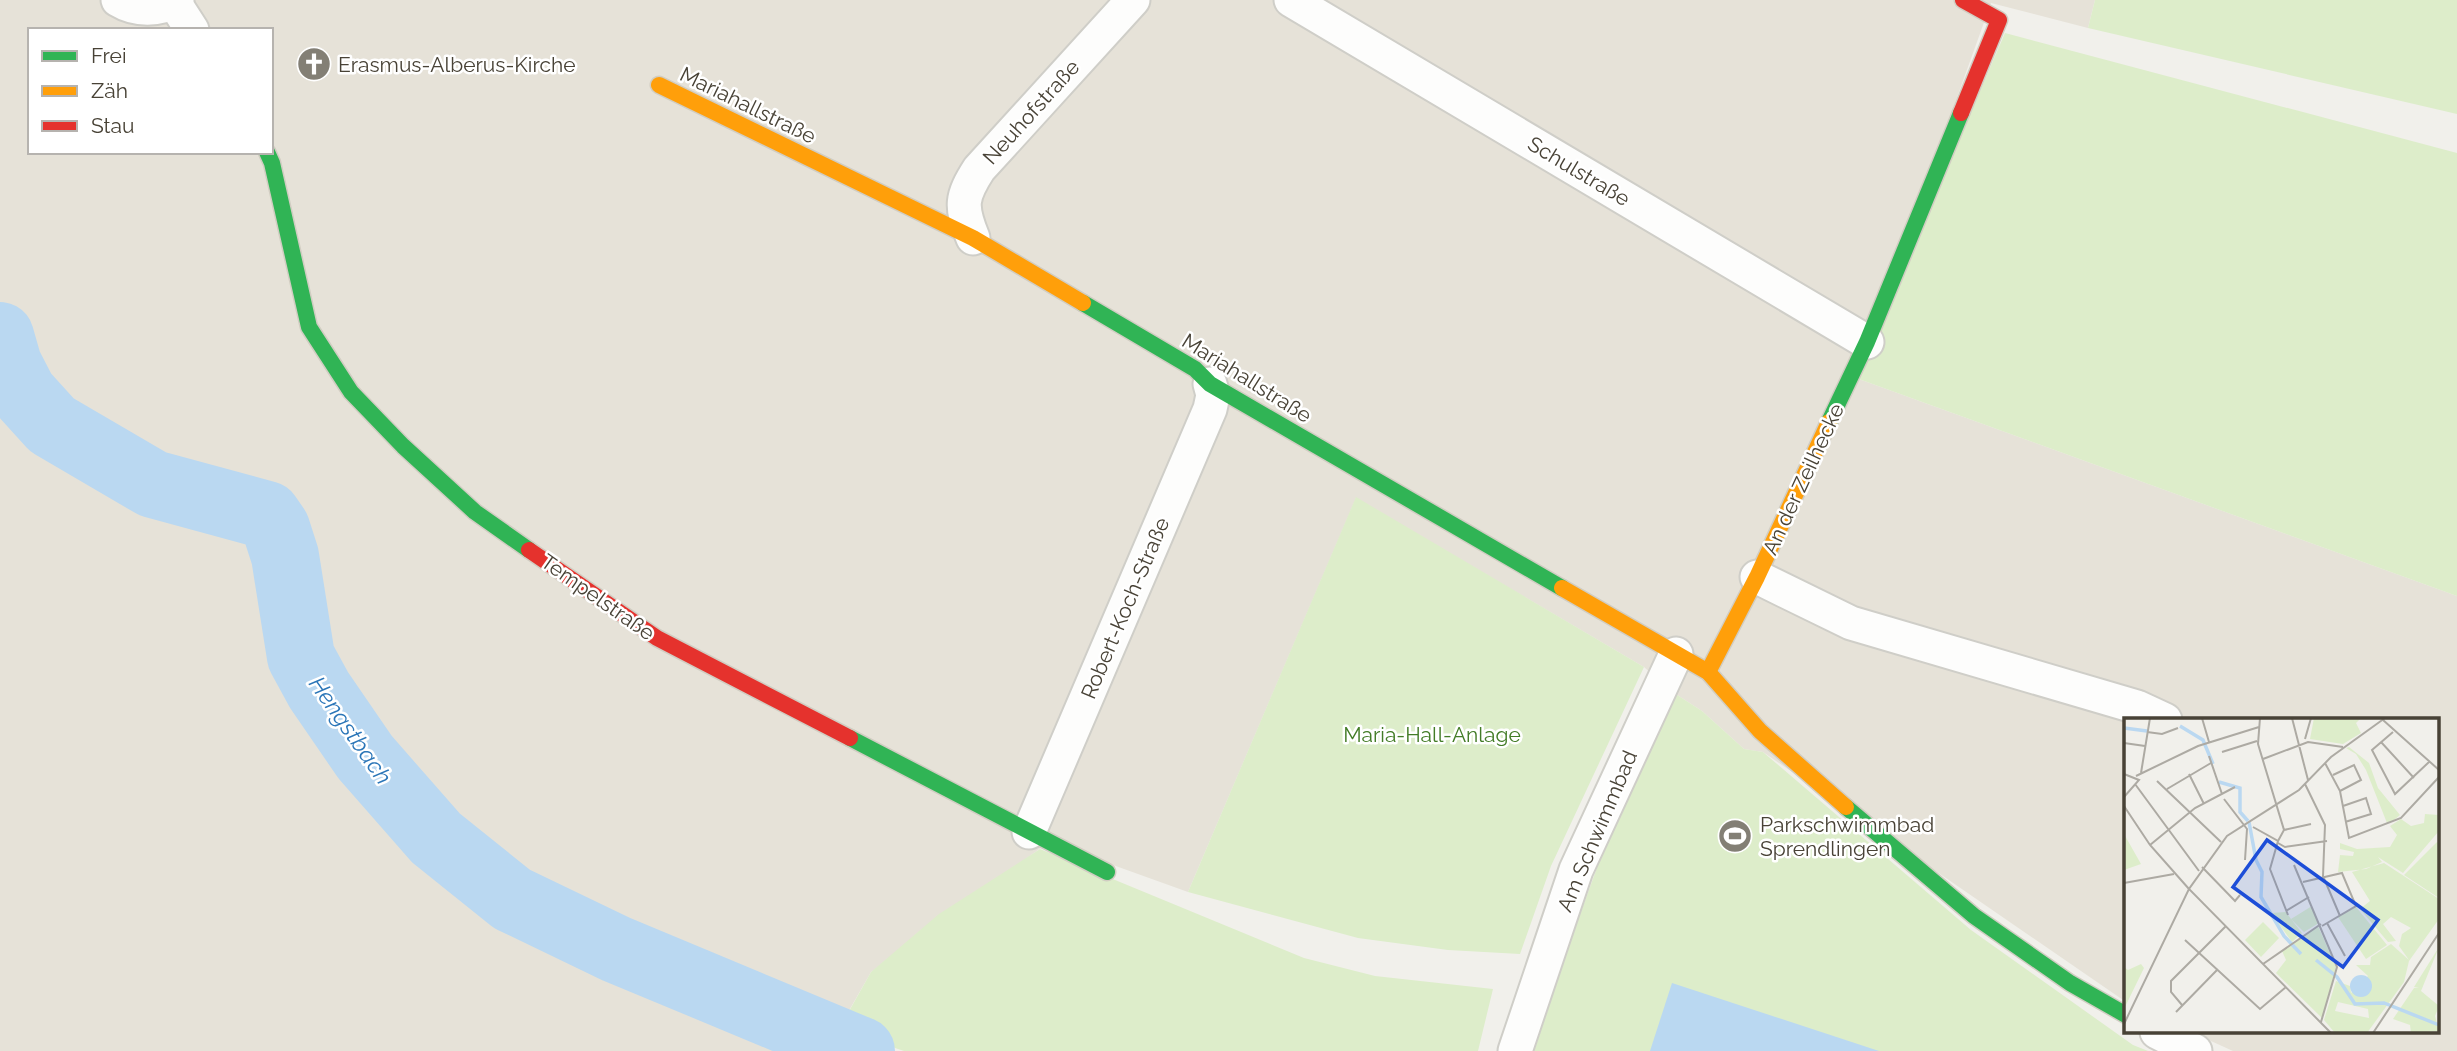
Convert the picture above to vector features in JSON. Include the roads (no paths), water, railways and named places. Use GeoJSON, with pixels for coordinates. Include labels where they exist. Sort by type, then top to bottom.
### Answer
{"type":"FeatureCollection","features":[{"type":"Feature","properties":{"kind":"street"},"geometry":{"type":"LineString","coordinates":[[118,0],[137,8],[181,11]]}},
{"type":"Feature","properties":{"kind":"street","name":"Neuhofstraße"},"geometry":{"type":"LineString","coordinates":[[972,238],[962,207],[966,190],[979,169],[1133,0]]}},
{"type":"Feature","properties":{"kind":"street","name":"Schulstraße"},"geometry":{"type":"LineString","coordinates":[[1291,0],[1867,342]]}},
{"type":"Feature","properties":{"kind":"street","name":"An der Zeilhecke"},"geometry":{"type":"LineString","coordinates":[[1963,0],[1999,20],[1867,342],[1757,577],[1851,623],[2137,707],[2161,718]]}},
{"type":"Feature","properties":{"kind":"street","name":"Mariahallstraße"},"geometry":{"type":"LineString","coordinates":[[659,85],[972,238],[1195,369],[1210,384],[1709,672]]}},
{"type":"Feature","properties":{"kind":"street","name":"Tempelstraße"},"geometry":{"type":"LineString","coordinates":[[268,154],[309,327],[351,392],[403,446],[475,512],[657,638],[1107,872]]}},
{"type":"Feature","properties":{"kind":"street","name":"Robert-Koch-Straße"},"geometry":{"type":"LineString","coordinates":[[1029,832],[1210,409],[1213,396],[1210,384]]}},
{"type":"Feature","properties":{"kind":"street"},"geometry":{"type":"LineString","coordinates":[[1757,577],[1709,672],[1760,731],[1974,916],[2070,983],[2124,1014]]}},
{"type":"Feature","properties":{"kind":"street","name":"Am Schwimmbad"},"geometry":{"type":"LineString","coordinates":[[1516,1051],[1576,870],[1676,654]]}},
{"type":"Feature","properties":{"kind":"street"},"geometry":{"type":"LineString","coordinates":[[2161,1034],[2195,1051]]}},
{"type":"Feature","properties":{"kind":"water"},"geometry":{"type":"Polygon","coordinates":[[[1672,983],[1879,1051],[1650,1051],[1672,983]]]}},
{"type":"Feature","properties":{"kind":"waterway","name":"Hengstbach"},"geometry":{"type":"LineString","coordinates":[[0,336],[8,364],[23,393],[52,425],[153,484],[267,515],[276,528],[285,556],[301,657],[319,690],[365,757],[436,838],[512,899],[616,949],[861,1051]]}},
{"type":"Feature","properties":{"kind":"place","name":"Erasmus-Alberus-Kirche"},"geometry":{"type":"Point","coordinates":[314,64]}},
{"type":"Feature","properties":{"kind":"place","name":"Parkschwimmbad Sprendlingen"},"geometry":{"type":"Point","coordinates":[1735,836]}},
{"type":"Feature","properties":{"kind":"park label","name":"Maria-Hall-Anlage"},"geometry":{"type":"Point","coordinates":[1432,734]}}]}
